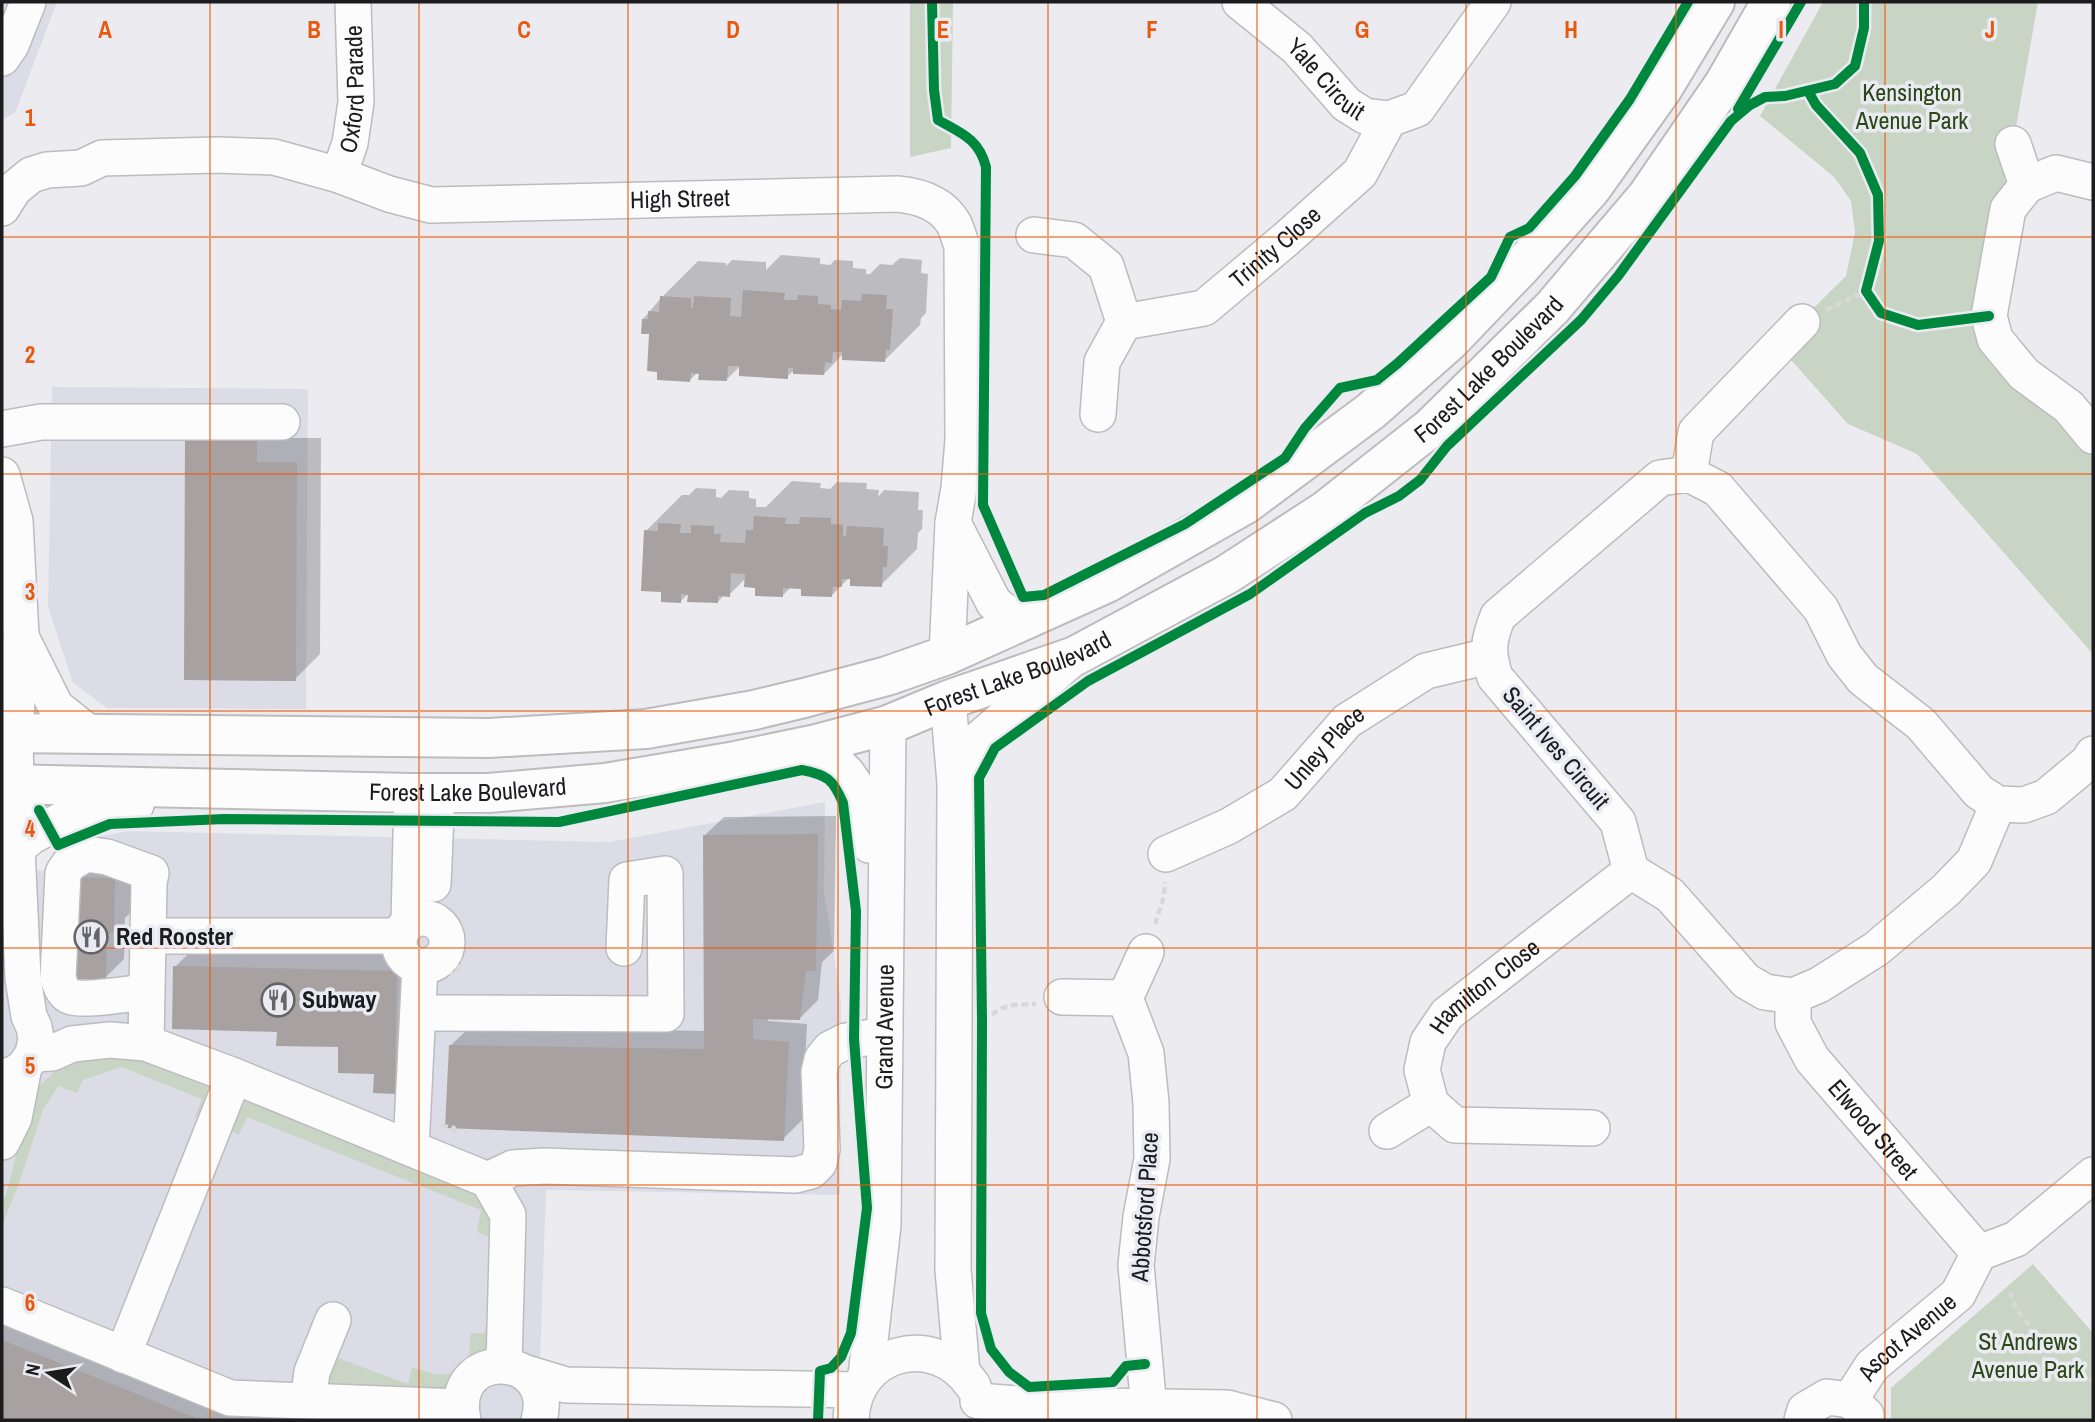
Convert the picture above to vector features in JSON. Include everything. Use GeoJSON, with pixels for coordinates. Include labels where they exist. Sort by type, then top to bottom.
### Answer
{"type":"FeatureCollection","features":[{"type":"Feature","properties":{"kind":"main road","name":"Forest Lake Boulevard"},"geometry":{"type":"LineString","coordinates":[[9,733],[489,738],[646,729],[754,710],[887,676],[947,655],[1107,583],[1246,504],[1371,411],[1450,341],[1591,189],[1663,88],[1715,2]]}},
{"type":"Feature","properties":{"kind":"main road","name":"Forest Lake Boulevard"},"geometry":{"type":"LineString","coordinates":[[9,784],[489,793],[605,783],[730,762],[888,725],[948,700],[1075,656],[1226,575],[1304,525],[1430,428],[1552,309],[1647,196],[1724,84],[1771,2]]}},
{"type":"Feature","properties":{"kind":"main road"},"geometry":{"type":"LineString","coordinates":[[947,655],[948,700]]}},
{"type":"Feature","properties":{"kind":"main road","name":"Grand Avenue"},"geometry":{"type":"LineString","coordinates":[[887,676],[888,725]]}},
{"type":"Feature","properties":{"kind":"street"},"geometry":{"type":"LineString","coordinates":[[2,58],[11,45],[28,2]]}},
{"type":"Feature","properties":{"kind":"street","name":"Oxford Parade"},"geometry":{"type":"LineString","coordinates":[[339,174],[350,143],[356,102],[353,2]]}},
{"type":"Feature","properties":{"kind":"street","name":"Yale Circuit"},"geometry":{"type":"LineString","coordinates":[[1240,2],[1297,48],[1346,104],[1364,116],[1389,119],[1417,109],[1493,2]]}},
{"type":"Feature","properties":{"kind":"street","name":"Trinity Close"},"geometry":{"type":"LineString","coordinates":[[1124,322],[1204,308],[1360,173],[1389,119]]}},
{"type":"Feature","properties":{"kind":"street"},"geometry":{"type":"LineString","coordinates":[[2013,144],[2027,185]]}},
{"type":"Feature","properties":{"kind":"street","name":"High Street"},"geometry":{"type":"LineString","coordinates":[[2,174],[18,158],[38,149],[83,147],[102,158]]}},
{"type":"Feature","properties":{"kind":"street","name":"High Street"},"geometry":{"type":"LineString","coordinates":[[2,208],[14,189],[31,176],[47,170],[81,168],[102,158],[216,155],[274,157],[339,174],[389,194],[431,205],[897,194],[918,196],[936,205],[954,224],[962,246],[963,440],[953,523],[947,655]]}},
{"type":"Feature","properties":{"kind":"street"},"geometry":{"type":"LineString","coordinates":[[2093,181],[2056,173],[2027,185],[2008,209],[1989,316],[1995,339],[2024,374],[2069,408],[2093,436]]}},
{"type":"Feature","properties":{"kind":"street"},"geometry":{"type":"LineString","coordinates":[[1034,235],[1074,240],[1107,266],[1124,322],[1102,362],[1098,414]]}},
{"type":"Feature","properties":{"kind":"street"},"geometry":{"type":"LineString","coordinates":[[1689,474],[1696,432],[1802,322]]}},
{"type":"Feature","properties":{"kind":"street"},"geometry":{"type":"LineString","coordinates":[[2,429],[41,422],[282,422]]}},
{"type":"Feature","properties":{"kind":"street"},"geometry":{"type":"LineString","coordinates":[[1489,656],[1490,637],[1498,616],[1660,478],[1689,474],[1718,489],[1821,609],[1844,655],[1863,679],[1921,724],[1979,792],[1998,804],[2024,805],[2046,797],[2088,762],[2093,754]]}},
{"type":"Feature","properties":{"kind":"street"},"geometry":{"type":"LineString","coordinates":[[2,475],[15,521],[21,636],[9,733],[9,784],[17,848],[23,978],[14,1118],[2,1142]]}},
{"type":"Feature","properties":{"kind":"street"},"geometry":{"type":"LineString","coordinates":[[953,523],[994,603],[1018,622]]}},
{"type":"Feature","properties":{"kind":"street"},"geometry":{"type":"LineString","coordinates":[[21,636],[56,707],[90,734]]}},
{"type":"Feature","properties":{"kind":"street"},"geometry":{"type":"LineString","coordinates":[[955,783],[979,739],[1075,656]]}},
{"type":"Feature","properties":{"kind":"street","name":"Unley Place"},"geometry":{"type":"LineString","coordinates":[[1166,854],[1229,826],[1283,794],[1347,721],[1426,671],[1489,656]]}},
{"type":"Feature","properties":{"kind":"street","name":"Saint Ives Circuit"},"geometry":{"type":"LineString","coordinates":[[1489,656],[1495,677],[1618,822],[1631,871]]}},
{"type":"Feature","properties":{"kind":"street"},"geometry":{"type":"LineString","coordinates":[[948,700],[955,783],[953,1270],[974,1398]]}},
{"type":"Feature","properties":{"kind":"street","name":"Grand Avenue"},"geometry":{"type":"LineString","coordinates":[[858,1395],[883,1225],[888,725]]}},
{"type":"Feature","properties":{"kind":"street"},"geometry":{"type":"LineString","coordinates":[[806,746],[823,751],[832,758],[847,773],[864,798],[872,869],[887,878]]}},
{"type":"Feature","properties":{"kind":"street"},"geometry":{"type":"LineString","coordinates":[[17,848],[32,836],[90,805],[155,805],[203,789]]}},
{"type":"Feature","properties":{"kind":"street"},"geometry":{"type":"LineString","coordinates":[[421,919],[425,793]]}},
{"type":"Feature","properties":{"kind":"street"},"geometry":{"type":"LineString","coordinates":[[1631,871],[1670,895],[1746,981],[1765,992],[1793,996],[1819,985],[1876,949],[1946,890],[1974,861],[1998,804]]}},
{"type":"Feature","properties":{"kind":"street"},"geometry":{"type":"LineString","coordinates":[[146,1043],[151,873],[107,857],[86,854],[69,864],[62,873],[58,978],[63,990],[69,996],[81,998],[147,992]]}},
{"type":"Feature","properties":{"kind":"street","name":"Hamilton Close"},"geometry":{"type":"LineString","coordinates":[[1431,1104],[1422,1070],[1427,1042],[1447,1014],[1631,871]]}},
{"type":"Feature","properties":{"kind":"street"},"geometry":{"type":"LineString","coordinates":[[418,1013],[666,1014],[665,874],[627,880],[624,948]]}},
{"type":"Feature","properties":{"kind":"street"},"geometry":{"type":"LineString","coordinates":[[148,936],[421,919],[438,923],[447,936],[445,951],[431,972],[418,1013],[411,1148]]}},
{"type":"Feature","properties":{"kind":"street"},"geometry":{"type":"LineString","coordinates":[[1062,998],[1125,998],[1146,952]]}},
{"type":"Feature","properties":{"kind":"street","name":"Elwood Street"},"geometry":{"type":"LineString","coordinates":[[1793,996],[1793,1023],[1812,1059],[1979,1253]]}},
{"type":"Feature","properties":{"kind":"street","name":"Abbotsford Place"},"geometry":{"type":"LineString","coordinates":[[1125,998],[1146,1053],[1151,1103],[1152,1159],[1141,1217],[1136,1265],[1150,1414]]}},
{"type":"Feature","properties":{"kind":"street"},"geometry":{"type":"LineString","coordinates":[[21,1040],[53,1031],[72,1044],[110,1040],[146,1043],[488,1180],[508,1215],[515,1369]]}},
{"type":"Feature","properties":{"kind":"street"},"geometry":{"type":"LineString","coordinates":[[488,1180],[513,1168],[544,1166],[795,1175],[811,1171],[819,1163],[822,1149],[819,1072],[822,1059],[830,1049],[846,1041],[885,1035]]}},
{"type":"Feature","properties":{"kind":"street"},"geometry":{"type":"LineString","coordinates":[[122,1354],[234,1076]]}},
{"type":"Feature","properties":{"kind":"street"},"geometry":{"type":"LineString","coordinates":[[1387,1130],[1431,1104],[1455,1125],[1592,1128]]}},
{"type":"Feature","properties":{"kind":"street"},"geometry":{"type":"LineString","coordinates":[[1979,1253],[2016,1240],[2093,1175]]}},
{"type":"Feature","properties":{"kind":"street","name":"Ascot Avenue"},"geometry":{"type":"LineString","coordinates":[[1802,1420],[1805,1410],[1827,1397],[1858,1410],[1872,1366],[1958,1294],[1979,1253]]}},
{"type":"Feature","properties":{"kind":"street"},"geometry":{"type":"LineString","coordinates":[[2,1306],[230,1398],[308,1401],[461,1414],[462,1393],[467,1383],[485,1368],[515,1369],[566,1385],[858,1395],[887,1359],[913,1353],[939,1357],[974,1398],[1150,1414],[1227,1408],[1274,1420]]}},
{"type":"Feature","properties":{"kind":"street"},"geometry":{"type":"LineString","coordinates":[[308,1401],[312,1372],[333,1320]]}},
{"type":"Feature","properties":{"kind":"street"},"geometry":{"type":"LineString","coordinates":[[515,1369],[535,1383],[542,1404],[539,1420]]}},
{"type":"Feature","properties":{"kind":"path"},"geometry":{"type":"LineString","coordinates":[[1802,322],[1866,291]]}},
{"type":"Feature","properties":{"kind":"path"},"geometry":{"type":"LineString","coordinates":[[1146,952],[1164,896],[1166,854]]}},
{"type":"Feature","properties":{"kind":"path"},"geometry":{"type":"LineString","coordinates":[[421,919],[443,920],[449,930],[460,934],[459,968],[431,972]]}},
{"type":"Feature","properties":{"kind":"path"},"geometry":{"type":"LineString","coordinates":[[982,1020],[1009,1005],[1061,1003],[1062,998]]}},
{"type":"Feature","properties":{"kind":"path"},"geometry":{"type":"LineString","coordinates":[[982,1007],[982,1034]]}},
{"type":"Feature","properties":{"kind":"path"},"geometry":{"type":"LineString","coordinates":[[441,1126],[454,1129],[455,1138]]}},
{"type":"Feature","properties":{"kind":"path"},"geometry":{"type":"LineString","coordinates":[[2010,1292],[2015,1307],[2028,1324],[2035,1347],[2048,1362],[2093,1381]]}},
{"type":"Feature","properties":{"kind":"shaded area"},"geometry":{"type":"Polygon","coordinates":[[[2,2],[57,2],[15,113],[2,119],[2,2]]]}},
{"type":"Feature","properties":{"kind":"shaded area"},"geometry":{"type":"Polygon","coordinates":[[[52,387],[308,389],[306,709],[107,708],[73,683],[48,607],[52,387]]]}},
{"type":"Feature","properties":{"kind":"shaded area"},"geometry":{"type":"Polygon","coordinates":[[[825,802],[824,891],[841,1001],[840,1195],[546,1190],[538,1420],[2,1420],[2,868],[47,871],[57,856],[102,836],[128,831],[609,842],[825,802]]]}},
{"type":"Feature","properties":{"kind":"green space"},"geometry":{"type":"Polygon","coordinates":[[[910,2],[953,2],[951,148],[910,157],[910,2]]]}},
{"type":"Feature","properties":{"kind":"green space","name":"Kensington Avenue Park"},"geometry":{"type":"Polygon","coordinates":[[[1823,2],[2038,2],[2013,144],[1989,316],[2093,436],[2093,654],[1917,454],[1848,424],[1777,344],[1846,276],[1855,232],[1851,201],[1834,177],[1760,116],[1823,2]]]}},
{"type":"Feature","properties":{"kind":"green space"},"geometry":{"type":"Polygon","coordinates":[[[91,1055],[158,1060],[218,1083],[204,1120],[195,1117],[202,1099],[121,1067],[83,1080],[77,1093],[58,1086],[43,1110],[2,1226],[2,1202],[23,1128],[40,1085],[61,1066],[91,1055]]]}},
{"type":"Feature","properties":{"kind":"green space"},"geometry":{"type":"Polygon","coordinates":[[[253,1097],[468,1184],[490,1200],[499,1220],[494,1344],[461,1379],[436,1392],[341,1390],[330,1388],[324,1375],[335,1336],[342,1338],[338,1358],[408,1384],[412,1367],[441,1375],[468,1363],[471,1333],[485,1333],[485,1327],[493,1326],[494,1239],[477,1232],[481,1210],[247,1117],[239,1135],[229,1130],[228,1115],[235,1100],[253,1097]]]}},
{"type":"Feature","properties":{"kind":"green space","name":"St Andrews Avenue Park"},"geometry":{"type":"Polygon","coordinates":[[[2033,1264],[2093,1333],[2093,1420],[1891,1420],[1891,1388],[2033,1264]]]}},
{"type":"Feature","properties":{"kind":"building"},"geometry":{"type":"Polygon","coordinates":[[[743,290],[785,293],[784,300],[797,300],[798,295],[818,296],[818,304],[831,305],[831,309],[841,310],[842,300],[861,301],[862,294],[887,295],[886,309],[893,309],[890,350],[886,350],[885,362],[842,360],[842,352],[833,352],[832,363],[825,362],[824,375],[793,374],[793,368],[788,368],[788,379],[739,376],[739,366],[728,366],[727,381],[698,380],[699,374],[691,373],[690,382],[657,380],[657,372],[647,371],[649,334],[641,334],[642,319],[648,319],[648,311],[659,312],[660,296],[691,298],[691,308],[694,296],[731,298],[730,316],[741,317],[743,290]]]}},
{"type":"Feature","properties":{"kind":"building"},"geometry":{"type":"Polygon","coordinates":[[[185,437],[257,438],[257,462],[297,462],[296,681],[184,680],[185,437]]]}},
{"type":"Feature","properties":{"kind":"building"},"geometry":{"type":"Polygon","coordinates":[[[754,516],[786,518],[785,524],[799,524],[800,517],[831,518],[831,524],[843,525],[843,536],[846,536],[847,526],[884,528],[883,546],[888,546],[882,587],[850,586],[850,579],[842,579],[842,587],[833,587],[832,597],[801,596],[801,589],[783,588],[783,597],[755,596],[755,588],[744,587],[745,574],[731,573],[730,597],[718,596],[718,603],[687,602],[688,595],[681,594],[681,603],[661,602],[661,592],[641,591],[644,530],[658,531],[658,523],[681,524],[680,533],[691,533],[691,525],[714,526],[714,534],[721,534],[720,542],[745,543],[746,530],[753,530],[754,516]]]}},
{"type":"Feature","properties":{"kind":"building"},"geometry":{"type":"Polygon","coordinates":[[[818,834],[816,971],[806,971],[800,1020],[753,1019],[753,1039],[789,1042],[784,1141],[445,1128],[449,1045],[704,1049],[703,835],[818,834]]]}},
{"type":"Feature","properties":{"kind":"building"},"geometry":{"type":"Polygon","coordinates":[[[74,877],[115,878],[114,932],[107,934],[106,980],[72,979],[74,877]]]}},
{"type":"Feature","properties":{"kind":"building"},"geometry":{"type":"Polygon","coordinates":[[[173,966],[397,971],[395,1094],[373,1093],[374,1074],[338,1073],[338,1047],[276,1046],[277,1032],[172,1029],[173,966]]]}},
{"type":"Feature","properties":{"kind":"building"},"geometry":{"type":"Polygon","coordinates":[[[2,1340],[137,1394],[201,1420],[2,1420],[2,1340]]]}},
{"type":"Feature","properties":{"kind":"cycle path"},"geometry":{"type":"LineString","coordinates":[[932,2],[934,90],[938,120],[974,143],[986,167],[983,505],[1023,597],[1044,595],[1185,524],[1285,458],[1305,428],[1340,388],[1377,380],[1398,363],[1491,277],[1510,237],[1529,228],[1575,176],[1630,99],[1688,2]]}},
{"type":"Feature","properties":{"kind":"cycle path"},"geometry":{"type":"LineString","coordinates":[[1738,109],[1801,2]]}},
{"type":"Feature","properties":{"kind":"cycle path"},"geometry":{"type":"LineString","coordinates":[[1145,1364],[1126,1366],[1113,1382],[1029,1387],[1009,1372],[991,1349],[981,1313],[979,778],[995,748],[1088,681],[1250,594],[1365,513],[1399,496],[1420,480],[1447,446],[1581,320],[1618,276],[1731,121],[1750,105],[1765,97],[1785,96],[1835,84],[1855,66],[1864,28],[1864,2]]}},
{"type":"Feature","properties":{"kind":"cycle path"},"geometry":{"type":"LineString","coordinates":[[1808,91],[1816,105],[1860,153],[1878,195],[1879,241],[1866,291],[1881,313],[1918,325],[1989,316]]}},
{"type":"Feature","properties":{"kind":"cycle path"},"geometry":{"type":"LineString","coordinates":[[39,810],[58,845],[110,824],[224,819],[559,822],[802,770],[828,779],[843,803],[856,911],[854,1039],[867,1208],[851,1333],[841,1357],[831,1368],[820,1371],[818,1420]]}},
{"type":"Feature","properties":{"kind":"place","name":"Red Rooster"},"geometry":{"type":"Point","coordinates":[91,937]}},
{"type":"Feature","properties":{"kind":"place","name":"Subway"},"geometry":{"type":"Point","coordinates":[278,1000]}}]}
